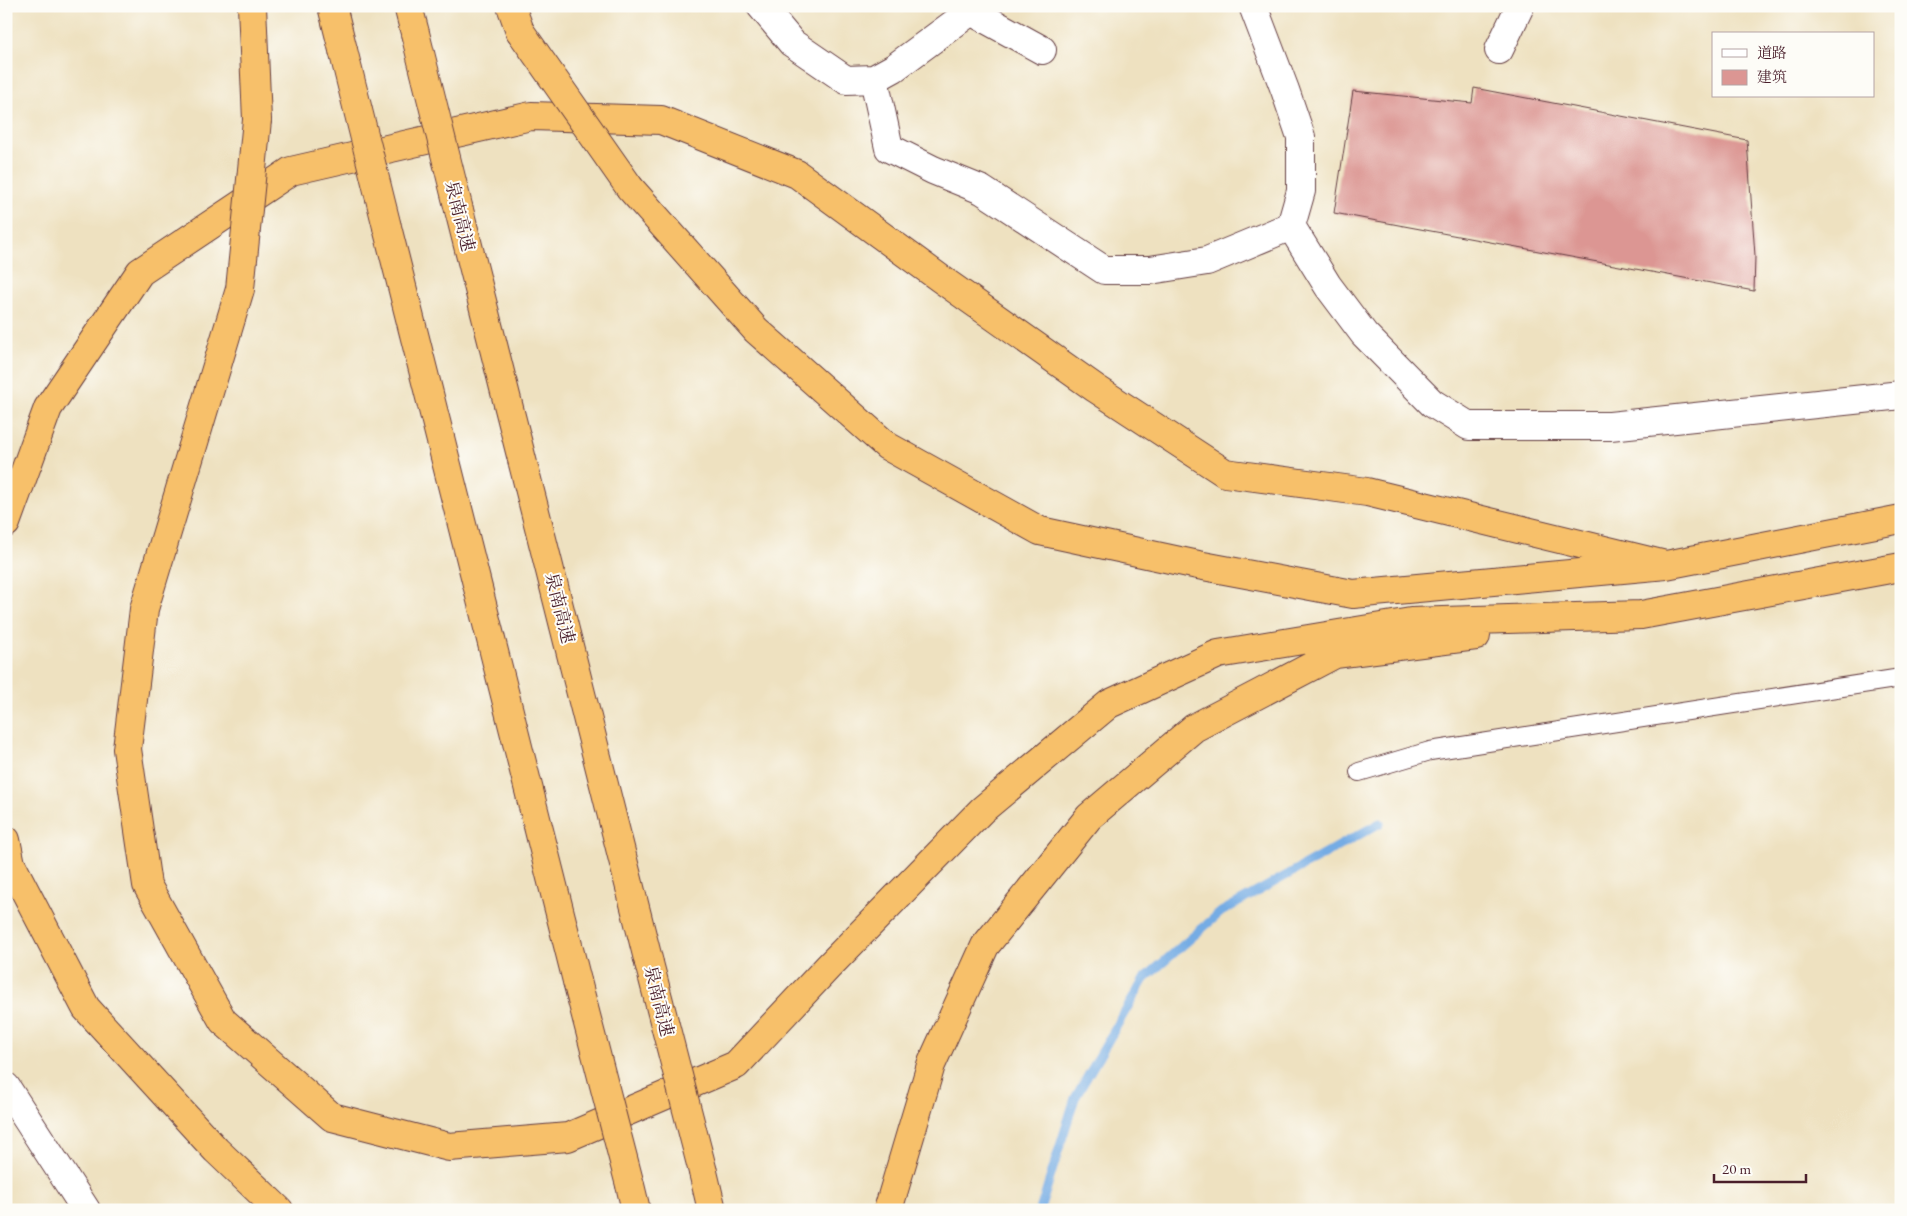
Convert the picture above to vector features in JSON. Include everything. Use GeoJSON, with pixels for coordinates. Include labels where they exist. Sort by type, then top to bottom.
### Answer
{"type":"FeatureCollection","features":[{"type":"Feature","properties":{"kind":"highway"},"geometry":{"type":"LineString","coordinates":[[252,6],[257,120],[240,289],[144,609],[127,749],[147,885],[223,1021],[332,1116],[449,1147],[568,1137],[736,1065],[828,967],[982,810],[1109,704],[1218,654],[1411,622],[1641,615]]}},
{"type":"Feature","properties":{"kind":"highway"},"geometry":{"type":"LineString","coordinates":[[332,6],[633,1197]]}},
{"type":"Feature","properties":{"kind":"highway","name":"泉南高速"},"geometry":{"type":"LineString","coordinates":[[408,6],[712,1210]]}},
{"type":"Feature","properties":{"kind":"highway"},"geometry":{"type":"LineString","coordinates":[[511,6],[520,31],[630,188],[756,330],[887,446],[1040,531],[1198,565],[1354,594],[1666,565],[1901,519]]}},
{"type":"Feature","properties":{"kind":"highway"},"geometry":{"type":"LineString","coordinates":[[6,523],[48,408],[140,272],[291,171],[531,116],[661,120],[798,174],[941,279],[1095,388],[1225,473],[1367,492],[1666,565]]}},
{"type":"Feature","properties":{"kind":"highway"},"geometry":{"type":"LineString","coordinates":[[888,1210],[931,1065],[986,946],[1088,817],[1194,728],[1335,654],[1641,615],[1901,567]]}},
{"type":"Feature","properties":{"kind":"highway"},"geometry":{"type":"LineString","coordinates":[[6,840],[11,864],[86,1008],[216,1150],[279,1210]]}},
{"type":"Feature","properties":{"kind":"street"},"geometry":{"type":"LineString","coordinates":[[761,6],[792,43],[846,80],[874,79],[894,68],[970,11],[1042,50]]}},
{"type":"Feature","properties":{"kind":"street"},"geometry":{"type":"LineString","coordinates":[[1253,6],[1301,137],[1301,191],[1291,226],[1328,286],[1364,334],[1432,403],[1469,426],[1610,426],[1901,395]]}},
{"type":"Feature","properties":{"kind":"street"},"geometry":{"type":"LineString","coordinates":[[1500,50],[1520,6]]}},
{"type":"Feature","properties":{"kind":"street"},"geometry":{"type":"LineString","coordinates":[[874,79],[889,148],[933,170],[982,190],[1104,270],[1150,270],[1206,261],[1291,226]]}},
{"type":"Feature","properties":{"kind":"street"},"geometry":{"type":"LineString","coordinates":[[6,1087],[86,1210]]}},
{"type":"Feature","properties":{"kind":"lane"},"geometry":{"type":"LineString","coordinates":[[1359,772],[1430,751],[1901,678]]}},
{"type":"Feature","properties":{"kind":"building"},"geometry":{"type":"Polygon","coordinates":[[[1474,88],[1747,140],[1755,256],[1754,291],[1334,213],[1353,91],[1472,103],[1474,88]]]}},
{"type":"Feature","properties":{"kind":"waterway"},"geometry":{"type":"LineString","coordinates":[[1040,1210],[1075,1098],[1144,979],[1221,912],[1380,823]]}}]}
